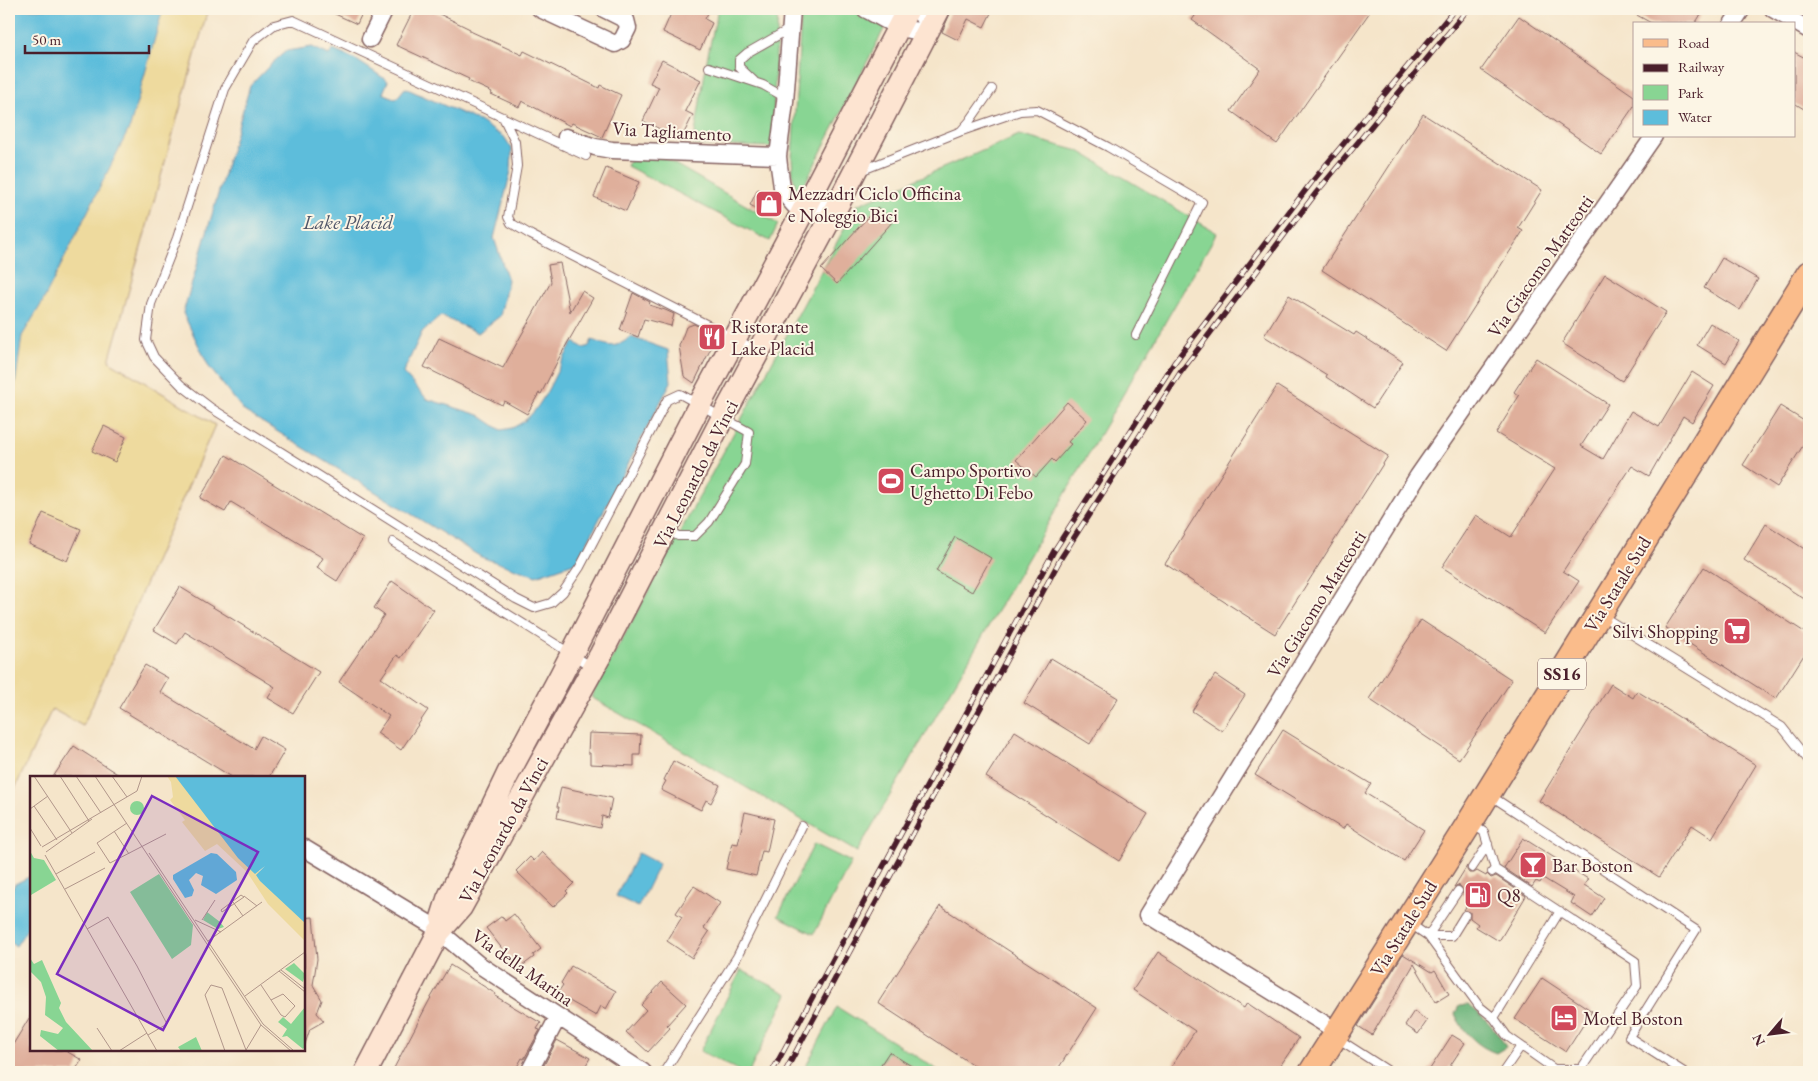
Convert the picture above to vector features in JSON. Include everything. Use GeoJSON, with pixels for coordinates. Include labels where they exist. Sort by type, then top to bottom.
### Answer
{"type":"FeatureCollection","features":[{"type":"Feature","properties":{"kind":"main road","name":"Via Statale Sud"},"geometry":{"type":"LineString","coordinates":[[1312,1072],[1470,822],[1809,274]]}},
{"type":"Feature","properties":{"kind":"street"},"geometry":{"type":"LineString","coordinates":[[370,39],[385,9]]}},
{"type":"Feature","properties":{"kind":"street"},"geometry":{"type":"LineString","coordinates":[[540,9],[615,44],[622,40],[628,28],[626,20],[604,9]]}},
{"type":"Feature","properties":{"kind":"street"},"geometry":{"type":"LineString","coordinates":[[792,9],[786,98],[778,156],[782,187],[794,205],[803,211],[838,204]]}},
{"type":"Feature","properties":{"kind":"street"},"geometry":{"type":"LineString","coordinates":[[866,9],[904,18],[914,32],[929,28],[916,9]]}},
{"type":"Feature","properties":{"kind":"street","name":"Via Leonardo da Vinci"},"geometry":{"type":"LineString","coordinates":[[366,1072],[440,932],[461,907],[594,668],[723,417],[854,174],[939,9]]}},
{"type":"Feature","properties":{"kind":"street"},"geometry":{"type":"LineString","coordinates":[[1733,22],[1742,9]]}},
{"type":"Feature","properties":{"kind":"street"},"geometry":{"type":"LineString","coordinates":[[1773,9],[1795,22]]}},
{"type":"Feature","properties":{"kind":"street","name":"Via Leonardo da Vinci"},"geometry":{"type":"LineString","coordinates":[[440,932],[442,913],[448,899],[508,774],[572,654],[700,404],[904,18]]}},
{"type":"Feature","properties":{"kind":"street"},"geometry":{"type":"LineString","coordinates":[[1796,22],[1809,30]]}},
{"type":"Feature","properties":{"kind":"street","name":"Via Tagliamento"},"geometry":{"type":"LineString","coordinates":[[566,137],[595,147],[612,150],[778,156]]}},
{"type":"Feature","properties":{"kind":"street","name":"Via Giacomo Matteotti"},"geometry":{"type":"LineString","coordinates":[[1337,1034],[1148,915],[1418,476],[1653,138]]}},
{"type":"Feature","properties":{"kind":"street"},"geometry":{"type":"LineString","coordinates":[[834,153],[832,165],[835,171],[843,175],[854,174]]}},
{"type":"Feature","properties":{"kind":"street"},"geometry":{"type":"LineString","coordinates":[[647,506],[668,524]]}},
{"type":"Feature","properties":{"kind":"street","name":"Via della Marina"},"geometry":{"type":"LineString","coordinates":[[305,849],[433,926],[478,964],[643,1072]]}},
{"type":"Feature","properties":{"kind":"street"},"geometry":{"type":"LineString","coordinates":[[529,1072],[558,1017]]}},
{"type":"Feature","properties":{"kind":"lane"},"geometry":{"type":"LineString","coordinates":[[586,156],[293,20],[274,25],[253,41],[225,89],[177,238],[151,304],[146,340],[154,357],[180,385],[211,408],[516,599],[534,608],[551,603],[563,592],[580,567],[667,400],[680,394],[750,432],[745,464],[709,522],[695,536],[678,536],[668,524]]}},
{"type":"Feature","properties":{"kind":"lane"},"geometry":{"type":"LineString","coordinates":[[754,81],[740,67],[740,60],[746,53],[791,28]]}},
{"type":"Feature","properties":{"kind":"lane"},"geometry":{"type":"LineString","coordinates":[[709,67],[764,85],[786,98]]}},
{"type":"Feature","properties":{"kind":"lane"},"geometry":{"type":"LineString","coordinates":[[960,132],[992,89]]}},
{"type":"Feature","properties":{"kind":"lane"},"geometry":{"type":"LineString","coordinates":[[854,174],[960,132],[1020,111],[1037,110],[1129,160],[1202,202],[1136,335]]}},
{"type":"Feature","properties":{"kind":"lane"},"geometry":{"type":"LineString","coordinates":[[503,117],[515,142],[517,166],[508,217],[511,223],[759,351]]}},
{"type":"Feature","properties":{"kind":"lane"},"geometry":{"type":"LineString","coordinates":[[393,542],[594,668]]}},
{"type":"Feature","properties":{"kind":"lane"},"geometry":{"type":"LineString","coordinates":[[1599,614],[1782,727],[1809,761]]}},
{"type":"Feature","properties":{"kind":"lane"},"geometry":{"type":"LineString","coordinates":[[1488,793],[1696,930],[1629,1037],[1684,1072]]}},
{"type":"Feature","properties":{"kind":"lane"},"geometry":{"type":"LineString","coordinates":[[1407,922],[1428,936],[1479,1006],[1494,1018],[1507,1036],[1554,1069],[1581,1069],[1637,986],[1635,961],[1494,870],[1484,832],[1470,822]]}},
{"type":"Feature","properties":{"kind":"lane"},"geometry":{"type":"LineString","coordinates":[[664,1072],[737,957],[802,826]]}},
{"type":"Feature","properties":{"kind":"lane"},"geometry":{"type":"LineString","coordinates":[[1472,868],[1488,844]]}},
{"type":"Feature","properties":{"kind":"lane"},"geometry":{"type":"LineString","coordinates":[[1428,936],[1458,890]]}},
{"type":"Feature","properties":{"kind":"lane"},"geometry":{"type":"LineString","coordinates":[[1494,1018],[1560,911]]}},
{"type":"Feature","properties":{"kind":"lane"},"geometry":{"type":"LineString","coordinates":[[1428,936],[1452,936],[1465,915]]}},
{"type":"Feature","properties":{"kind":"lane"},"geometry":{"type":"LineString","coordinates":[[1337,1034],[1390,1072]]}},
{"type":"Feature","properties":{"kind":"lane"},"geometry":{"type":"LineString","coordinates":[[1503,1072],[1521,1046]]}},
{"type":"Feature","properties":{"kind":"green space"},"geometry":{"type":"Polygon","coordinates":[[[718,9],[778,9],[772,147],[693,145],[708,54],[718,9]]]}},
{"type":"Feature","properties":{"kind":"green space"},"geometry":{"type":"Polygon","coordinates":[[[809,9],[857,9],[886,25],[798,197],[793,176],[792,158],[801,18],[809,9]]]}},
{"type":"Feature","properties":{"kind":"green space","name":"Campo Sportivo Ughetto Di Febo"},"geometry":{"type":"Polygon","coordinates":[[[1019,135],[1079,151],[1217,233],[857,852],[591,697],[857,205],[1019,135]]]}},
{"type":"Feature","properties":{"kind":"green space"},"geometry":{"type":"Polygon","coordinates":[[[633,153],[656,153],[778,224],[770,241],[627,166],[633,153]]]}},
{"type":"Feature","properties":{"kind":"green space"},"geometry":{"type":"Polygon","coordinates":[[[814,844],[851,862],[814,934],[778,916],[814,844]]]}},
{"type":"Feature","properties":{"kind":"green space"},"geometry":{"type":"Polygon","coordinates":[[[741,970],[788,994],[749,1072],[742,1072],[700,1051],[741,970]]]}},
{"type":"Feature","properties":{"kind":"green space"},"geometry":{"type":"Polygon","coordinates":[[[1468,1005],[1489,1023],[1506,1047],[1496,1053],[1477,1043],[1467,1033],[1455,1014],[1459,1006],[1468,1005]]]}},
{"type":"Feature","properties":{"kind":"green space"},"geometry":{"type":"Polygon","coordinates":[[[837,1007],[941,1072],[921,1072],[888,1052],[875,1072],[803,1072],[837,1007]]]}},
{"type":"Feature","properties":{"kind":"sand"},"geometry":{"type":"Polygon","coordinates":[[[130,9],[208,9],[109,361],[215,425],[83,726],[52,709],[9,801],[9,332],[130,9]]]}},
{"type":"Feature","properties":{"kind":"water"},"geometry":{"type":"Polygon","coordinates":[[[9,9],[163,9],[130,127],[42,303],[22,336],[9,428],[9,9]]]}},
{"type":"Feature","properties":{"kind":"water","name":"Lake Placid"},"geometry":{"type":"Polygon","coordinates":[[[312,47],[329,55],[333,50],[358,61],[388,81],[383,93],[396,99],[405,88],[479,121],[505,138],[512,149],[511,171],[494,238],[508,280],[500,316],[478,333],[441,316],[422,332],[403,373],[427,399],[479,415],[501,430],[509,429],[526,419],[535,410],[574,342],[584,348],[589,346],[592,340],[612,346],[620,344],[631,337],[668,350],[671,382],[577,562],[536,576],[481,557],[244,411],[209,367],[183,313],[250,86],[286,51],[312,47]]]}},
{"type":"Feature","properties":{"kind":"water"},"geometry":{"type":"Polygon","coordinates":[[[638,853],[659,864],[638,907],[616,896],[638,853]]]}},
{"type":"Feature","properties":{"kind":"water"},"geometry":{"type":"Polygon","coordinates":[[[30,876],[30,925],[16,946],[9,941],[9,894],[15,884],[30,876]]]}},
{"type":"Feature","properties":{"kind":"building"},"geometry":{"type":"Polygon","coordinates":[[[324,9],[364,9],[357,24],[324,9]]]}},
{"type":"Feature","properties":{"kind":"building"},"geometry":{"type":"Polygon","coordinates":[[[414,9],[429,9],[470,29],[470,31],[522,55],[524,51],[599,88],[600,85],[621,95],[602,137],[572,123],[570,126],[522,101],[519,107],[491,94],[492,92],[468,81],[469,79],[396,45],[414,9]]]}},
{"type":"Feature","properties":{"kind":"building"},"geometry":{"type":"Polygon","coordinates":[[[673,9],[710,9],[705,19],[712,23],[700,50],[663,32],[673,9]]]}},
{"type":"Feature","properties":{"kind":"building"},"geometry":{"type":"Polygon","coordinates":[[[952,9],[993,9],[984,27],[968,19],[958,40],[942,32],[952,9]]]}},
{"type":"Feature","properties":{"kind":"building"},"geometry":{"type":"Polygon","coordinates":[[[1200,9],[1372,9],[1277,144],[1231,111],[1260,69],[1192,20],[1200,9]]]}},
{"type":"Feature","properties":{"kind":"building"},"geometry":{"type":"Polygon","coordinates":[[[1626,9],[1692,9],[1701,14],[1696,22],[1649,22],[1626,9]]]}},
{"type":"Feature","properties":{"kind":"building"},"geometry":{"type":"Polygon","coordinates":[[[1519,16],[1633,95],[1633,107],[1601,154],[1481,70],[1519,16]]]}},
{"type":"Feature","properties":{"kind":"building"},"geometry":{"type":"Polygon","coordinates":[[[1796,53],[1809,60],[1809,112],[1796,104],[1796,53]]]}},
{"type":"Feature","properties":{"kind":"building"},"geometry":{"type":"Polygon","coordinates":[[[662,60],[701,80],[685,111],[693,115],[681,139],[643,121],[659,87],[650,83],[662,60]]]}},
{"type":"Feature","properties":{"kind":"building"},"geometry":{"type":"Polygon","coordinates":[[[1423,114],[1542,190],[1518,228],[1523,231],[1446,351],[1322,270],[1423,114]]]}},
{"type":"Feature","properties":{"kind":"building"},"geometry":{"type":"Polygon","coordinates":[[[606,168],[639,182],[626,211],[594,197],[606,168]]]}},
{"type":"Feature","properties":{"kind":"building"},"geometry":{"type":"Polygon","coordinates":[[[758,189],[777,199],[778,202],[771,216],[750,205],[758,189]]]}},
{"type":"Feature","properties":{"kind":"building"},"geometry":{"type":"Polygon","coordinates":[[[877,207],[893,221],[837,284],[821,269],[877,207]]]}},
{"type":"Feature","properties":{"kind":"building"},"geometry":{"type":"Polygon","coordinates":[[[1722,258],[1758,279],[1740,310],[1704,288],[1722,258]]]}},
{"type":"Feature","properties":{"kind":"building"},"geometry":{"type":"Polygon","coordinates":[[[560,263],[570,312],[582,291],[593,298],[541,394],[539,393],[527,414],[504,401],[502,405],[424,367],[439,338],[503,368],[551,282],[548,265],[560,263]]]}},
{"type":"Feature","properties":{"kind":"building"},"geometry":{"type":"Polygon","coordinates":[[[1605,274],[1666,312],[1622,381],[1562,343],[1605,274]]]}},
{"type":"Feature","properties":{"kind":"building"},"geometry":{"type":"Polygon","coordinates":[[[633,293],[650,302],[649,305],[674,314],[671,326],[644,319],[638,337],[620,330],[633,293]]]}},
{"type":"Feature","properties":{"kind":"building"},"geometry":{"type":"Polygon","coordinates":[[[1289,295],[1354,335],[1356,332],[1403,362],[1373,408],[1326,377],[1327,375],[1264,336],[1289,295]]]}},
{"type":"Feature","properties":{"kind":"building"},"geometry":{"type":"Polygon","coordinates":[[[1710,323],[1739,341],[1726,363],[1697,345],[1710,323]]]}},
{"type":"Feature","properties":{"kind":"building"},"geometry":{"type":"Polygon","coordinates":[[[694,324],[707,331],[711,348],[694,383],[684,376],[679,346],[686,327],[694,324]]]}},
{"type":"Feature","properties":{"kind":"building"},"geometry":{"type":"Polygon","coordinates":[[[1536,358],[1608,404],[1581,446],[1603,459],[1631,411],[1659,427],[1692,372],[1714,386],[1692,422],[1683,416],[1649,476],[1632,466],[1563,571],[1579,581],[1545,633],[1442,567],[1476,515],[1511,537],[1555,469],[1496,433],[1519,396],[1514,392],[1536,358]]]}},
{"type":"Feature","properties":{"kind":"building"},"geometry":{"type":"Polygon","coordinates":[[[1277,386],[1388,456],[1275,634],[1165,564],[1277,386]]]}},
{"type":"Feature","properties":{"kind":"building"},"geometry":{"type":"Polygon","coordinates":[[[1067,402],[1087,420],[1068,442],[1071,444],[1055,462],[1052,459],[1036,477],[1016,460],[1067,402]]]}},
{"type":"Feature","properties":{"kind":"building"},"geometry":{"type":"Polygon","coordinates":[[[1780,406],[1809,424],[1809,436],[1777,487],[1743,465],[1780,406]]]}},
{"type":"Feature","properties":{"kind":"building"},"geometry":{"type":"Polygon","coordinates":[[[104,426],[126,437],[115,462],[92,451],[104,426]]]}},
{"type":"Feature","properties":{"kind":"building"},"geometry":{"type":"Polygon","coordinates":[[[226,455],[363,539],[337,581],[317,568],[323,558],[231,502],[225,512],[200,498],[226,455]]]}},
{"type":"Feature","properties":{"kind":"building"},"geometry":{"type":"Polygon","coordinates":[[[43,513],[81,529],[67,561],[29,544],[43,513]]]}},
{"type":"Feature","properties":{"kind":"building"},"geometry":{"type":"Polygon","coordinates":[[[1766,524],[1809,552],[1809,602],[1744,560],[1766,524]]]}},
{"type":"Feature","properties":{"kind":"building"},"geometry":{"type":"Polygon","coordinates":[[[955,537],[991,558],[972,592],[936,571],[955,537]]]}},
{"type":"Feature","properties":{"kind":"building","name":"Silvi Shopping"},"geometry":{"type":"Polygon","coordinates":[[[1704,567],[1809,635],[1809,647],[1776,699],[1665,628],[1704,567]]]}},
{"type":"Feature","properties":{"kind":"building"},"geometry":{"type":"Polygon","coordinates":[[[392,581],[434,610],[401,658],[397,655],[381,678],[428,710],[401,750],[377,733],[389,716],[339,682],[384,615],[374,608],[392,581]]]}},
{"type":"Feature","properties":{"kind":"building"},"geometry":{"type":"Polygon","coordinates":[[[180,587],[319,672],[293,713],[268,698],[275,687],[185,632],[177,644],[154,630],[180,587]]]}},
{"type":"Feature","properties":{"kind":"building"},"geometry":{"type":"Polygon","coordinates":[[[1421,620],[1512,680],[1459,759],[1369,699],[1421,620]]]}},
{"type":"Feature","properties":{"kind":"building"},"geometry":{"type":"Polygon","coordinates":[[[1051,658],[1118,698],[1090,744],[1024,703],[1051,658]]]}},
{"type":"Feature","properties":{"kind":"building"},"geometry":{"type":"Polygon","coordinates":[[[145,665],[168,678],[160,692],[254,749],[261,736],[285,750],[270,776],[230,776],[119,708],[145,665]]]}},
{"type":"Feature","properties":{"kind":"building"},"geometry":{"type":"Polygon","coordinates":[[[1215,675],[1245,695],[1222,731],[1192,711],[1215,675]]]}},
{"type":"Feature","properties":{"kind":"building"},"geometry":{"type":"Polygon","coordinates":[[[1611,684],[1633,698],[1637,691],[1756,765],[1712,838],[1692,825],[1659,877],[1539,801],[1611,684]]]}},
{"type":"Feature","properties":{"kind":"building"},"geometry":{"type":"Polygon","coordinates":[[[1283,730],[1371,784],[1365,793],[1424,830],[1404,861],[1346,824],[1343,829],[1255,775],[1283,730]]]}},
{"type":"Feature","properties":{"kind":"building"},"geometry":{"type":"Polygon","coordinates":[[[1015,731],[1148,814],[1119,861],[986,777],[1015,731]]]}},
{"type":"Feature","properties":{"kind":"building"},"geometry":{"type":"Polygon","coordinates":[[[589,733],[641,735],[640,755],[634,755],[634,766],[590,764],[590,753],[588,753],[589,733]]]}},
{"type":"Feature","properties":{"kind":"building"},"geometry":{"type":"Polygon","coordinates":[[[74,746],[120,776],[54,776],[74,746]]]}},
{"type":"Feature","properties":{"kind":"building"},"geometry":{"type":"Polygon","coordinates":[[[673,761],[720,785],[711,803],[706,800],[701,810],[661,790],[673,761]]]}},
{"type":"Feature","properties":{"kind":"building"},"geometry":{"type":"Polygon","coordinates":[[[561,787],[612,798],[608,818],[602,816],[600,828],[557,818],[561,787]]]}},
{"type":"Feature","properties":{"kind":"building"},"geometry":{"type":"Polygon","coordinates":[[[745,812],[774,819],[767,852],[762,851],[756,876],[726,869],[732,843],[738,844],[745,812]]]}},
{"type":"Feature","properties":{"kind":"building"},"geometry":{"type":"Polygon","coordinates":[[[1523,838],[1588,879],[1584,885],[1604,898],[1592,917],[1571,903],[1574,897],[1543,878],[1540,883],[1536,881],[1532,887],[1504,868],[1523,838]]]}},
{"type":"Feature","properties":{"kind":"building"},"geometry":{"type":"Polygon","coordinates":[[[542,852],[574,883],[566,891],[568,893],[553,907],[516,871],[530,857],[534,861],[542,852]]]}},
{"type":"Feature","properties":{"kind":"building"},"geometry":{"type":"Polygon","coordinates":[[[1467,866],[1469,873],[1477,871],[1486,876],[1487,874],[1491,878],[1496,876],[1526,896],[1499,941],[1476,927],[1478,924],[1470,918],[1470,912],[1464,910],[1471,899],[1463,894],[1461,887],[1458,885],[1454,887],[1467,866]]]}},
{"type":"Feature","properties":{"kind":"building"},"geometry":{"type":"Polygon","coordinates":[[[694,886],[720,903],[704,928],[709,932],[692,958],[667,941],[682,917],[676,913],[694,886]]]}},
{"type":"Feature","properties":{"kind":"building"},"geometry":{"type":"Polygon","coordinates":[[[940,906],[1097,1008],[1056,1072],[984,1072],[878,1003],[940,906]]]}},
{"type":"Feature","properties":{"kind":"building"},"geometry":{"type":"Polygon","coordinates":[[[514,914],[541,949],[518,969],[486,928],[502,916],[505,921],[514,914]]]}},
{"type":"Feature","properties":{"kind":"building"},"geometry":{"type":"Polygon","coordinates":[[[313,917],[317,959],[313,985],[322,1000],[317,1013],[324,1021],[310,1029],[305,1044],[305,918],[313,917]]]}},
{"type":"Feature","properties":{"kind":"building"},"geometry":{"type":"Polygon","coordinates":[[[1158,952],[1244,1008],[1247,1003],[1299,1038],[1276,1072],[1168,1072],[1195,1031],[1133,990],[1158,952]]]}},
{"type":"Feature","properties":{"kind":"building"},"geometry":{"type":"Polygon","coordinates":[[[1403,954],[1432,972],[1435,970],[1449,994],[1436,1002],[1414,964],[1372,1035],[1358,1026],[1403,954]]]}},
{"type":"Feature","properties":{"kind":"building"},"geometry":{"type":"Polygon","coordinates":[[[450,965],[496,994],[495,996],[541,1023],[537,1029],[540,1030],[524,1059],[522,1058],[514,1072],[392,1072],[450,965]]]}},
{"type":"Feature","properties":{"kind":"building"},"geometry":{"type":"Polygon","coordinates":[[[571,966],[616,991],[606,1009],[601,1006],[596,1016],[557,994],[571,966]]]}},
{"type":"Feature","properties":{"kind":"building"},"geometry":{"type":"Polygon","coordinates":[[[1542,978],[1592,1011],[1566,1052],[1515,1019],[1542,978]]]}},
{"type":"Feature","properties":{"kind":"building"},"geometry":{"type":"Polygon","coordinates":[[[662,982],[686,1004],[667,1025],[670,1028],[648,1052],[626,1032],[646,1010],[641,1005],[662,982]]]}},
{"type":"Feature","properties":{"kind":"building"},"geometry":{"type":"Polygon","coordinates":[[[1414,1011],[1427,1021],[1418,1034],[1405,1025],[1414,1011]]]}},
{"type":"Feature","properties":{"kind":"building"},"geometry":{"type":"Polygon","coordinates":[[[30,1017],[30,1051],[66,1051],[82,1060],[74,1072],[9,1072],[9,1051],[30,1017]]]}},
{"type":"Feature","properties":{"kind":"building"},"geometry":{"type":"Polygon","coordinates":[[[1452,1035],[1465,1043],[1446,1072],[1428,1072],[1452,1035]]]}},
{"type":"Feature","properties":{"kind":"building"},"geometry":{"type":"Polygon","coordinates":[[[557,1040],[590,1058],[582,1072],[548,1072],[542,1069],[557,1040]]]}},
{"type":"Feature","properties":{"kind":"building"},"geometry":{"type":"Polygon","coordinates":[[[889,1052],[921,1072],[876,1072],[889,1052]]]}},
{"type":"Feature","properties":{"kind":"railway"},"geometry":{"type":"LineString","coordinates":[[772,1072],[1054,551],[1174,363],[1311,183],[1455,9]]}},
{"type":"Feature","properties":{"kind":"railway"},"geometry":{"type":"LineString","coordinates":[[785,1072],[1061,558],[1180,373],[1316,193],[1468,9]]}},
{"type":"Feature","properties":{"kind":"place","name":"Mezzadri Ciclo Officina e Noleggio Bici"},"geometry":{"type":"Point","coordinates":[769,204]}},
{"type":"Feature","properties":{"kind":"place","name":"Ristorante Lake Placid"},"geometry":{"type":"Point","coordinates":[712,337]}},
{"type":"Feature","properties":{"kind":"place","name":"Campo Sportivo Ughetto Di Febo"},"geometry":{"type":"Point","coordinates":[891,481]}},
{"type":"Feature","properties":{"kind":"place","name":"Silvi Shopping"},"geometry":{"type":"Point","coordinates":[1737,631]}},
{"type":"Feature","properties":{"kind":"place","name":"Bar Boston"},"geometry":{"type":"Point","coordinates":[1533,865]}},
{"type":"Feature","properties":{"kind":"place","name":"Q8"},"geometry":{"type":"Point","coordinates":[1478,895]}},
{"type":"Feature","properties":{"kind":"place","name":"Motel Boston"},"geometry":{"type":"Point","coordinates":[1564,1018]}}]}
